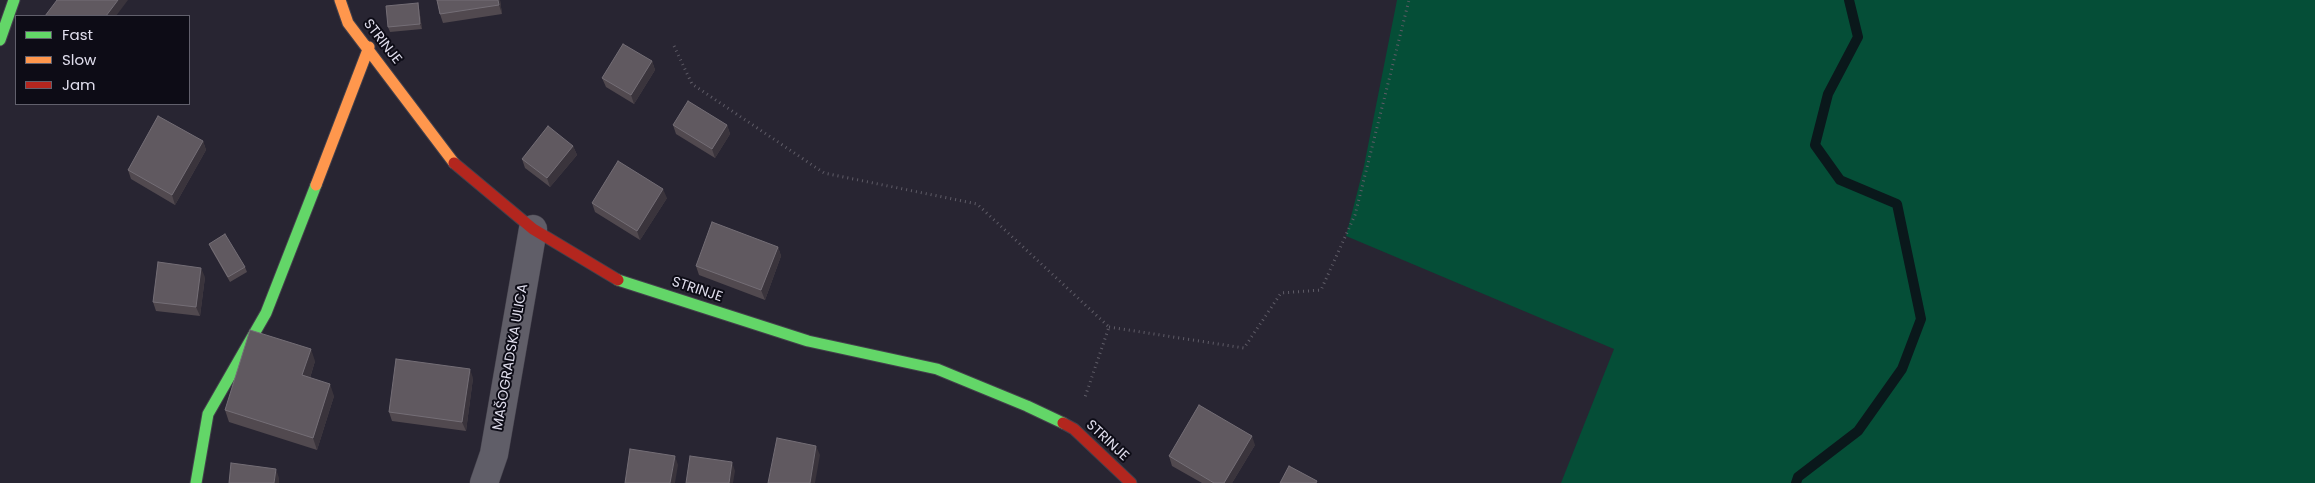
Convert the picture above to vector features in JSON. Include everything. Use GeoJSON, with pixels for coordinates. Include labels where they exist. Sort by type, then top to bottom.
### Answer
{"type":"FeatureCollection","features":[{"type":"Feature","properties":{"kind":"street"},"geometry":{"type":"LineString","coordinates":[[0,40],[14,0]]}},
{"type":"Feature","properties":{"kind":"street","name":"STRINJE"},"geometry":{"type":"LineString","coordinates":[[340,0],[348,23],[369,47],[458,168],[533,229],[619,281],[808,341],[937,369],[1026,406],[1074,429],[1131,483]]}},
{"type":"Feature","properties":{"kind":"street"},"geometry":{"type":"LineString","coordinates":[[196,483],[208,414],[266,313],[369,47]]}},
{"type":"Feature","properties":{"kind":"street","name":"MAŠOGRADSKA ULICA"},"geometry":{"type":"LineString","coordinates":[[484,483],[494,454],[533,229]]}},
{"type":"Feature","properties":{"kind":"path"},"geometry":{"type":"LineString","coordinates":[[674,46],[692,84],[824,173],[977,204],[1109,327],[1244,348],[1281,293],[1321,290],[1355,216],[1409,0]]}},
{"type":"Feature","properties":{"kind":"path"},"geometry":{"type":"LineString","coordinates":[[1074,429],[1109,327]]}},
{"type":"Feature","properties":{"kind":"green space"},"geometry":{"type":"Polygon","coordinates":[[[1397,0],[2315,0],[2315,483],[1561,483],[1614,349],[1346,236],[1364,166],[1397,0]]]}},
{"type":"Feature","properties":{"kind":"building"},"geometry":{"type":"Polygon","coordinates":[[[57,0],[118,0],[107,15],[46,15],[57,0]]]}},
{"type":"Feature","properties":{"kind":"building"},"geometry":{"type":"Polygon","coordinates":[[[437,0],[498,0],[499,5],[440,14],[437,0]]]}},
{"type":"Feature","properties":{"kind":"building"},"geometry":{"type":"Polygon","coordinates":[[[418,3],[420,24],[388,27],[386,6],[418,3]]]}},
{"type":"Feature","properties":{"kind":"building"},"geometry":{"type":"Polygon","coordinates":[[[623,44],[652,61],[631,95],[602,78],[623,44]]]}},
{"type":"Feature","properties":{"kind":"building"},"geometry":{"type":"Polygon","coordinates":[[[688,101],[727,125],[712,149],[673,125],[688,101]]]}},
{"type":"Feature","properties":{"kind":"building"},"geometry":{"type":"Polygon","coordinates":[[[158,116],[203,141],[172,195],[128,170],[158,116]]]}},
{"type":"Feature","properties":{"kind":"building"},"geometry":{"type":"Polygon","coordinates":[[[548,126],[573,146],[547,178],[522,159],[548,126]]]}},
{"type":"Feature","properties":{"kind":"building"},"geometry":{"type":"Polygon","coordinates":[[[618,161],[663,189],[637,231],[592,203],[618,161]]]}},
{"type":"Feature","properties":{"kind":"building"},"geometry":{"type":"Polygon","coordinates":[[[712,222],[778,247],[761,290],[696,266],[712,222]]]}},
{"type":"Feature","properties":{"kind":"building"},"geometry":{"type":"Polygon","coordinates":[[[225,234],[245,267],[228,277],[209,244],[225,234]]]}},
{"type":"Feature","properties":{"kind":"building"},"geometry":{"type":"Polygon","coordinates":[[[158,262],[201,268],[196,307],[153,302],[158,262]]]}},
{"type":"Feature","properties":{"kind":"building"},"geometry":{"type":"Polygon","coordinates":[[[250,330],[311,349],[302,375],[330,384],[313,438],[225,410],[250,330]]]}},
{"type":"Feature","properties":{"kind":"building"},"geometry":{"type":"Polygon","coordinates":[[[396,359],[470,369],[462,422],[389,412],[396,359]]]}},
{"type":"Feature","properties":{"kind":"building"},"geometry":{"type":"Polygon","coordinates":[[[1199,405],[1252,436],[1224,483],[1214,483],[1169,456],[1199,405]]]}},
{"type":"Feature","properties":{"kind":"building"},"geometry":{"type":"Polygon","coordinates":[[[777,438],[816,446],[810,483],[768,483],[777,438]]]}},
{"type":"Feature","properties":{"kind":"building"},"geometry":{"type":"Polygon","coordinates":[[[630,449],[675,456],[670,483],[625,483],[630,449]]]}},
{"type":"Feature","properties":{"kind":"building"},"geometry":{"type":"Polygon","coordinates":[[[690,456],[732,462],[729,483],[686,483],[690,456]]]}},
{"type":"Feature","properties":{"kind":"building"},"geometry":{"type":"Polygon","coordinates":[[[231,463],[276,469],[274,483],[229,483],[231,463]]]}},
{"type":"Feature","properties":{"kind":"building"},"geometry":{"type":"Polygon","coordinates":[[[1289,466],[1317,481],[1316,483],[1280,483],[1289,466]]]}},
{"type":"Feature","properties":{"kind":"waterway"},"geometry":{"type":"LineString","coordinates":[[1796,483],[1798,477],[1858,431],[1902,369],[1921,319],[1897,204],[1840,180],[1815,145],[1828,94],[1858,37],[1849,0]]}},
{"type":"Feature","properties":{"kind":"traffic: fast"},"geometry":{"type":"LineString","coordinates":[[0,40],[14,0]]}},
{"type":"Feature","properties":{"kind":"traffic: fast"},"geometry":{"type":"LineString","coordinates":[[196,483],[208,414],[266,313],[316,185]]}},
{"type":"Feature","properties":{"kind":"traffic: fast"},"geometry":{"type":"LineString","coordinates":[[618,280],[808,341],[937,369],[1063,423]]}},
{"type":"Feature","properties":{"kind":"traffic: slow"},"geometry":{"type":"LineString","coordinates":[[340,0],[348,23],[454,163]]}},
{"type":"Feature","properties":{"kind":"traffic: slow"},"geometry":{"type":"LineString","coordinates":[[316,185],[369,47]]}},
{"type":"Feature","properties":{"kind":"traffic: jam"},"geometry":{"type":"LineString","coordinates":[[454,163],[533,229],[618,280]]}},
{"type":"Feature","properties":{"kind":"traffic: jam"},"geometry":{"type":"LineString","coordinates":[[1063,423],[1074,429],[1131,483]]}}]}
